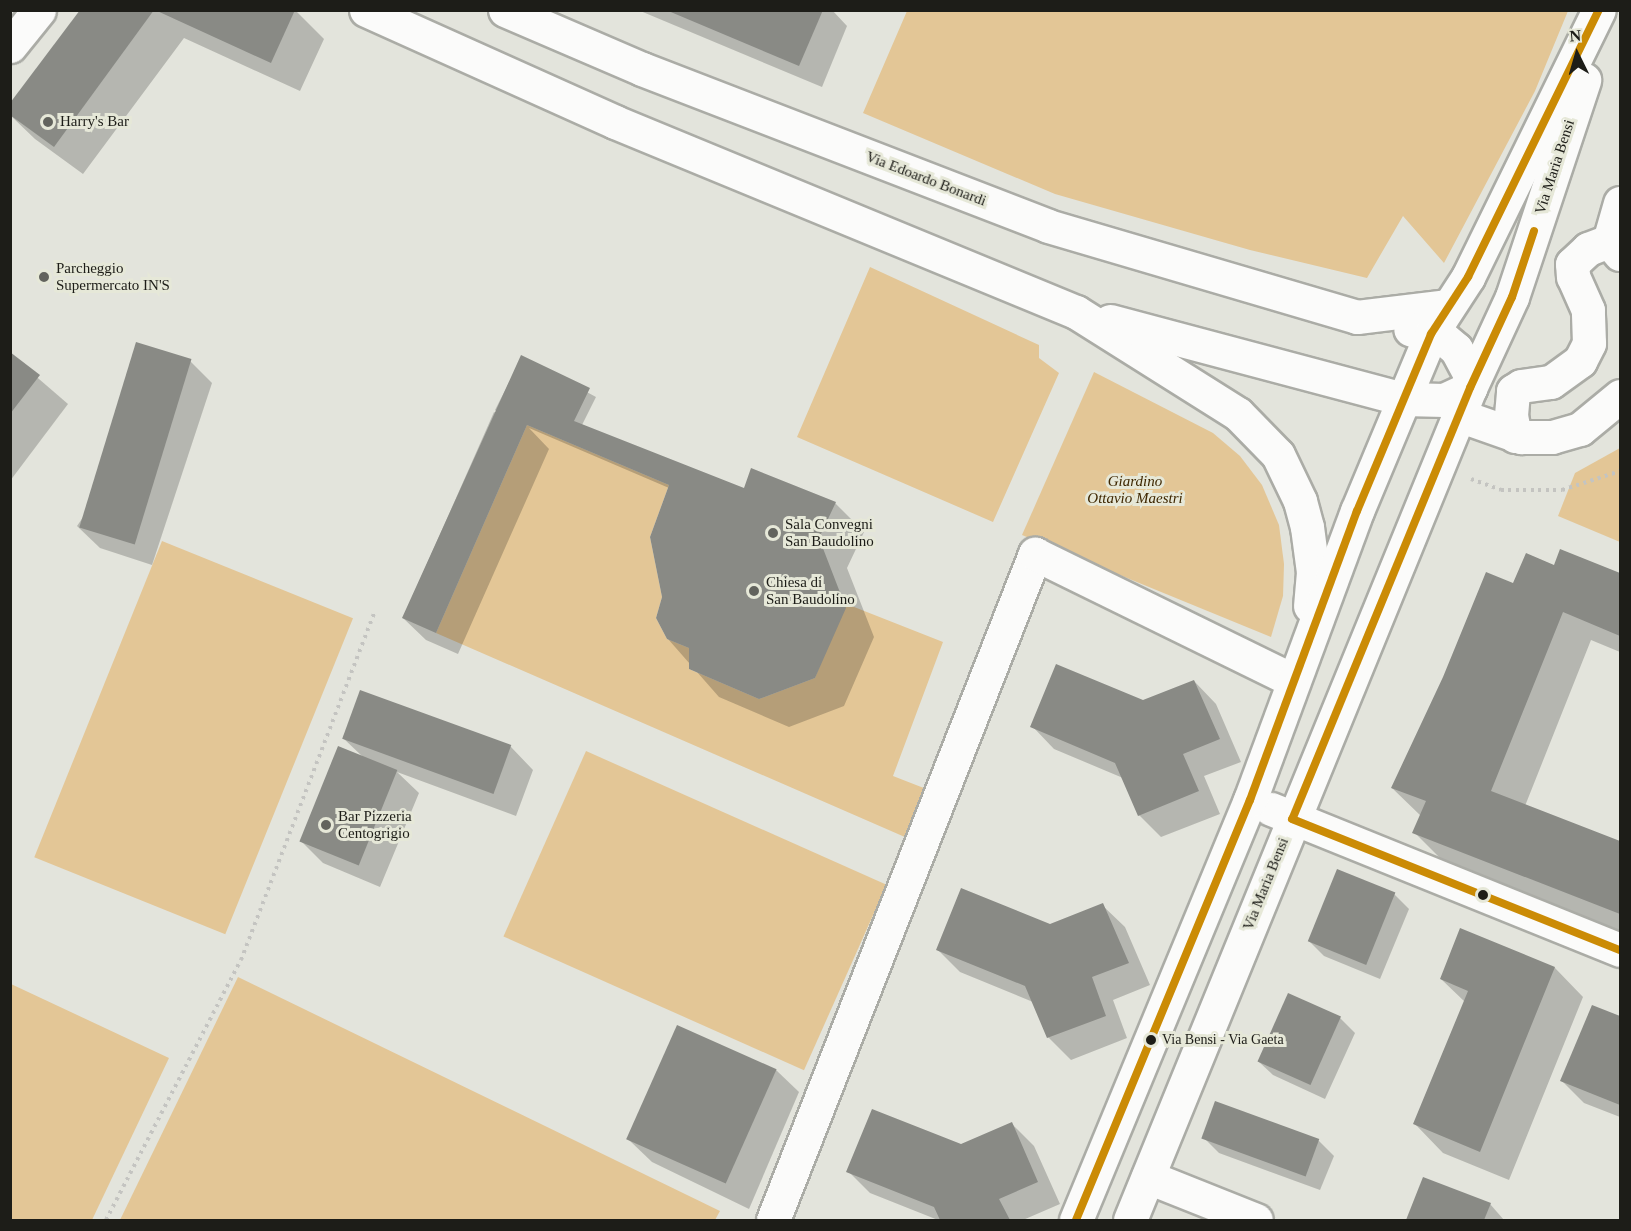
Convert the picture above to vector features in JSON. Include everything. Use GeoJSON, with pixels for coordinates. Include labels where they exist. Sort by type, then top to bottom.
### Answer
{"type":"FeatureCollection","features":[{"type":"Feature","properties":{"kind":"street"},"geometry":{"type":"LineString","coordinates":[[10,46],[39,10]]}},
{"type":"Feature","properties":{"kind":"street"},"geometry":{"type":"LineString","coordinates":[[366,10],[615,122],[1076,312],[1404,399],[1466,402],[1515,436],[1552,437],[1580,429],[1620,396]]}},
{"type":"Feature","properties":{"kind":"street","name":"Via Edoardo Bonardi"},"geometry":{"type":"LineString","coordinates":[[505,10],[642,69],[1048,226],[1357,317],[1431,334],[1456,349],[1469,373],[1466,402]]}},
{"type":"Feature","properties":{"kind":"street","name":"Via Maria Bensi"},"geometry":{"type":"LineString","coordinates":[[1076,1221],[1250,800],[1292,680],[1431,334],[1468,278],[1599,10]]}},
{"type":"Feature","properties":{"kind":"street","name":"Via Maria Bensi"},"geometry":{"type":"LineString","coordinates":[[1130,1221],[1292,819],[1512,297],[1607,10]]}},
{"type":"Feature","properties":{"kind":"street"},"geometry":{"type":"LineString","coordinates":[[1515,436],[1511,415],[1513,392],[1521,386],[1551,382],[1580,362],[1589,343],[1588,310],[1573,278],[1572,264],[1588,249],[1615,248],[1620,203]]}},
{"type":"Feature","properties":{"kind":"street","name":"Via Edoardo Bonardi"},"geometry":{"type":"LineString","coordinates":[[1357,317],[1448,306]]}},
{"type":"Feature","properties":{"kind":"street"},"geometry":{"type":"LineString","coordinates":[[773,1221],[1035,554],[1292,680],[1309,612],[1312,562],[1300,501],[1278,455],[1238,414],[1076,312]]}},
{"type":"Feature","properties":{"kind":"street"},"geometry":{"type":"LineString","coordinates":[[1250,800],[1292,819],[1620,950]]}},
{"type":"Feature","properties":{"kind":"street"},"geometry":{"type":"LineString","coordinates":[[1148,1177],[1256,1221]]}},
{"type":"Feature","properties":{"kind":"path"},"geometry":{"type":"LineString","coordinates":[[1471,479],[1501,490],[1541,491],[1590,483],[1620,471]]}},
{"type":"Feature","properties":{"kind":"path"},"geometry":{"type":"LineString","coordinates":[[106,1221],[241,960],[375,611]]}},
{"type":"Feature","properties":{"kind":"green space"},"geometry":{"type":"Polygon","coordinates":[[[907,10],[1568,11],[1535,91],[1444,263],[1403,216],[1367,278],[1250,250],[1055,194],[863,113],[907,10]]]}},
{"type":"Feature","properties":{"kind":"green space"},"geometry":{"type":"Polygon","coordinates":[[[870,267],[1039,345],[1039,358],[1059,373],[993,522],[797,437],[870,267]]]}},
{"type":"Feature","properties":{"kind":"green space","name":"Giardino Ottavio Maestri"},"geometry":{"type":"Polygon","coordinates":[[[1094,372],[1213,433],[1240,456],[1262,485],[1279,525],[1284,564],[1283,596],[1271,637],[1022,535],[1094,372]]]}},
{"type":"Feature","properties":{"kind":"green space"},"geometry":{"type":"Polygon","coordinates":[[[527,425],[669,485],[650,537],[662,597],[656,618],[667,639],[689,648],[689,669],[759,699],[815,678],[844,603],[943,642],[893,776],[934,792],[914,841],[436,633],[527,425]]]}},
{"type":"Feature","properties":{"kind":"green space"},"geometry":{"type":"Polygon","coordinates":[[[1620,448],[1620,542],[1558,516],[1575,473],[1620,448]]]}},
{"type":"Feature","properties":{"kind":"green space"},"geometry":{"type":"Polygon","coordinates":[[[162,541],[353,618],[225,934],[34,857],[162,541]]]}},
{"type":"Feature","properties":{"kind":"green space"},"geometry":{"type":"Polygon","coordinates":[[[586,751],[887,885],[804,1070],[503,936],[586,751]]]}},
{"type":"Feature","properties":{"kind":"green space"},"geometry":{"type":"Polygon","coordinates":[[[238,977],[720,1211],[715,1220],[120,1220],[238,977]]]}},
{"type":"Feature","properties":{"kind":"green space"},"geometry":{"type":"Polygon","coordinates":[[[11,984],[169,1058],[92,1220],[11,1220],[11,984]]]}},
{"type":"Feature","properties":{"kind":"building"},"geometry":{"type":"Polygon","coordinates":[[[80,10],[154,10],[54,147],[10,115],[10,103],[80,10]]]}},
{"type":"Feature","properties":{"kind":"building"},"geometry":{"type":"Polygon","coordinates":[[[155,10],[295,10],[271,63],[155,10]]]}},
{"type":"Feature","properties":{"kind":"building"},"geometry":{"type":"Polygon","coordinates":[[[666,10],[823,10],[799,66],[666,10]]]}},
{"type":"Feature","properties":{"kind":"building"},"geometry":{"type":"Polygon","coordinates":[[[136,342],[191,359],[135,544],[79,528],[136,342]]]}},
{"type":"Feature","properties":{"kind":"building"},"geometry":{"type":"Polygon","coordinates":[[[10,352],[40,375],[10,414],[10,352]]]}},
{"type":"Feature","properties":{"kind":"building"},"geometry":{"type":"Polygon","coordinates":[[[521,355],[590,388],[574,421],[744,488],[751,468],[836,502],[819,538],[846,608],[815,678],[759,699],[689,669],[689,648],[667,639],[656,618],[662,597],[650,537],[669,485],[527,425],[436,633],[402,618],[521,355]]]}},
{"type":"Feature","properties":{"kind":"building"},"geometry":{"type":"Polygon","coordinates":[[[1560,549],[1620,573],[1620,636],[1563,612],[1491,791],[1620,841],[1620,914],[1412,833],[1426,801],[1391,788],[1443,677],[1486,572],[1513,583],[1526,553],[1554,565],[1560,549]]]}},
{"type":"Feature","properties":{"kind":"building"},"geometry":{"type":"Polygon","coordinates":[[[1056,664],[1143,700],[1194,680],[1220,739],[1183,754],[1199,791],[1138,816],[1115,763],[1030,727],[1056,664]]]}},
{"type":"Feature","properties":{"kind":"building"},"geometry":{"type":"Polygon","coordinates":[[[360,690],[511,745],[494,794],[342,739],[360,690]]]}},
{"type":"Feature","properties":{"kind":"building"},"geometry":{"type":"Polygon","coordinates":[[[338,746],[397,770],[359,865],[299,841],[338,746]]]}},
{"type":"Feature","properties":{"kind":"building"},"geometry":{"type":"Polygon","coordinates":[[[1337,869],[1395,893],[1366,965],[1308,941],[1337,869]]]}},
{"type":"Feature","properties":{"kind":"building"},"geometry":{"type":"Polygon","coordinates":[[[961,888],[1050,924],[1103,903],[1129,963],[1092,977],[1106,1016],[1047,1038],[1025,986],[936,950],[961,888]]]}},
{"type":"Feature","properties":{"kind":"building"},"geometry":{"type":"Polygon","coordinates":[[[1460,928],[1555,967],[1480,1152],[1413,1124],[1468,991],[1440,979],[1460,928]]]}},
{"type":"Feature","properties":{"kind":"building"},"geometry":{"type":"Polygon","coordinates":[[[1288,993],[1341,1017],[1310,1085],[1257,1062],[1288,993]]]}},
{"type":"Feature","properties":{"kind":"building"},"geometry":{"type":"Polygon","coordinates":[[[1592,1005],[1620,1016],[1620,1105],[1560,1081],[1592,1005]]]}},
{"type":"Feature","properties":{"kind":"building"},"geometry":{"type":"Polygon","coordinates":[[[677,1025],[777,1069],[726,1184],[626,1139],[677,1025]]]}},
{"type":"Feature","properties":{"kind":"building"},"geometry":{"type":"Polygon","coordinates":[[[1215,1101],[1319,1139],[1306,1177],[1201,1139],[1215,1101]]]}},
{"type":"Feature","properties":{"kind":"building"},"geometry":{"type":"Polygon","coordinates":[[[872,1109],[961,1144],[1012,1122],[1038,1182],[999,1199],[1010,1220],[940,1220],[934,1207],[846,1172],[872,1109]]]}},
{"type":"Feature","properties":{"kind":"building"},"geometry":{"type":"Polygon","coordinates":[[[1423,1177],[1491,1203],[1484,1220],[1406,1220],[1423,1177]]]}},
{"type":"Feature","properties":{"kind":"transit line"},"geometry":{"type":"LineString","coordinates":[[1076,1220],[1250,800],[1357,511],[1431,334],[1468,277],[1599,10]]}},
{"type":"Feature","properties":{"kind":"transit line"},"geometry":{"type":"LineString","coordinates":[[1534,231],[1512,297],[1470,388],[1292,819],[1620,950]]}},
{"type":"Feature","properties":{"kind":"place","name":"Harry's Bar"},"geometry":{"type":"Point","coordinates":[48,122]}},
{"type":"Feature","properties":{"kind":"place","name":"Parcheggio Supermercato IN'S"},"geometry":{"type":"Point","coordinates":[44,277]}},
{"type":"Feature","properties":{"kind":"place","name":"Sala Convegni San Baudolino"},"geometry":{"type":"Point","coordinates":[773,533]}},
{"type":"Feature","properties":{"kind":"place","name":"Chiesa di San Baudolino"},"geometry":{"type":"Point","coordinates":[754,591]}},
{"type":"Feature","properties":{"kind":"place","name":"Bar Pizzeria Centogrigio"},"geometry":{"type":"Point","coordinates":[326,825]}},
{"type":"Feature","properties":{"kind":"place","name":"Via Bensi - Via Gaeta"},"geometry":{"type":"Point","coordinates":[1151,1040]}}]}
